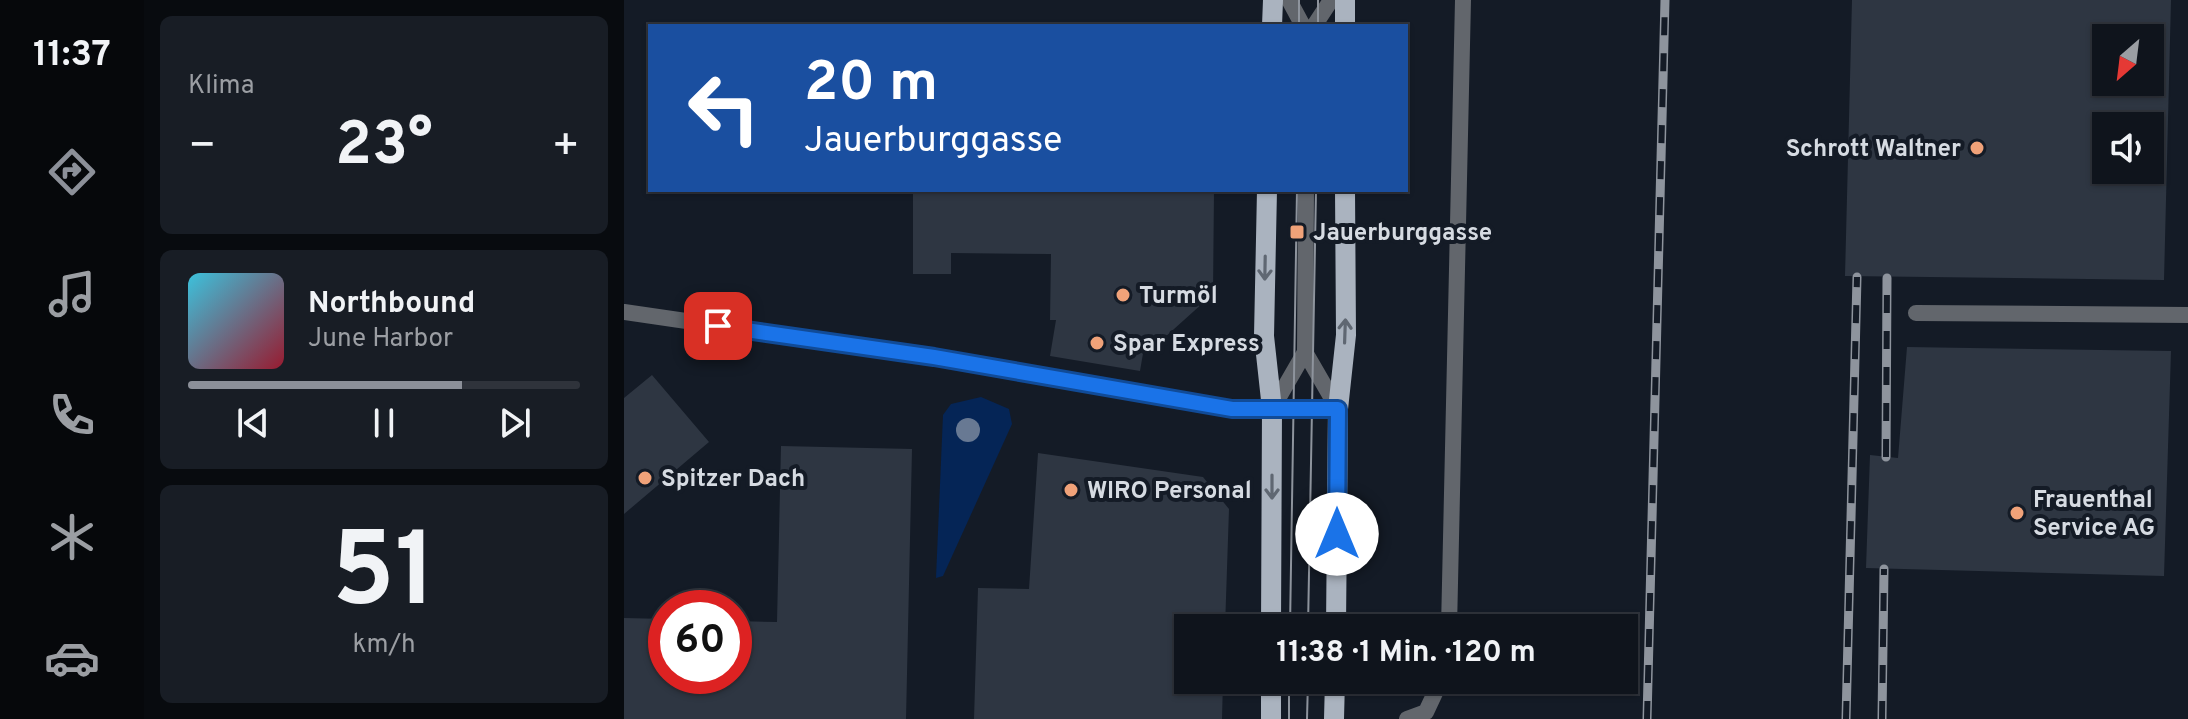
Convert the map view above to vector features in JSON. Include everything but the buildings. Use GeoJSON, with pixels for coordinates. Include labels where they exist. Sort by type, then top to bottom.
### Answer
{"type":"FeatureCollection","features":[{"type":"Feature","properties":{"kind":"main road"},"geometry":{"type":"LineString","coordinates":[[1272,24],[1273,0]]}},
{"type":"Feature","properties":{"kind":"main road"},"geometry":{"type":"LineString","coordinates":[[1345,0],[1345,24]]}},
{"type":"Feature","properties":{"kind":"main road"},"geometry":{"type":"LineString","coordinates":[[1267,192],[1264,336],[1272,409],[1271,614]]}},
{"type":"Feature","properties":{"kind":"main road"},"geometry":{"type":"LineString","coordinates":[[1336,614],[1338,409],[1346,335],[1345,192]]}},
{"type":"Feature","properties":{"kind":"main road"},"geometry":{"type":"LineString","coordinates":[[1271,694],[1271,719]]}},
{"type":"Feature","properties":{"kind":"main road"},"geometry":{"type":"LineString","coordinates":[[1334,719],[1335,694]]}},
{"type":"Feature","properties":{"kind":"street"},"geometry":{"type":"LineString","coordinates":[[1289,0],[1302,24]]}},
{"type":"Feature","properties":{"kind":"street"},"geometry":{"type":"LineString","coordinates":[[1315,24],[1331,0]]}},
{"type":"Feature","properties":{"kind":"street"},"geometry":{"type":"LineString","coordinates":[[1449,614],[1463,0]]}},
{"type":"Feature","properties":{"kind":"street"},"geometry":{"type":"LineString","coordinates":[[1272,409],[1305,352],[1306,192]]}},
{"type":"Feature","properties":{"kind":"street"},"geometry":{"type":"LineString","coordinates":[[624,312],[934,357],[1145,397],[1232,409],[1338,409]]}},
{"type":"Feature","properties":{"kind":"street"},"geometry":{"type":"LineString","coordinates":[[1916,313],[2188,315]]}},
{"type":"Feature","properties":{"kind":"street"},"geometry":{"type":"LineString","coordinates":[[1305,352],[1338,409]]}},
{"type":"Feature","properties":{"kind":"street"},"geometry":{"type":"LineString","coordinates":[[1407,719],[1426,712],[1434,694]]}},
{"type":"Feature","properties":{"kind":"shaded area"},"geometry":{"type":"Polygon","coordinates":[[[981,397],[1009,409],[1012,424],[943,576],[936,578],[943,415],[951,404],[981,397]]]}},
{"type":"Feature","properties":{"kind":"tram line"},"geometry":{"type":"LineString","coordinates":[[1299,0],[1299,24]]}},
{"type":"Feature","properties":{"kind":"tram line"},"geometry":{"type":"LineString","coordinates":[[1318,0],[1318,24]]}},
{"type":"Feature","properties":{"kind":"tram line"},"geometry":{"type":"LineString","coordinates":[[1290,614],[1297,192]]}},
{"type":"Feature","properties":{"kind":"tram line"},"geometry":{"type":"LineString","coordinates":[[1308,614],[1316,192]]}},
{"type":"Feature","properties":{"kind":"tram line"},"geometry":{"type":"LineString","coordinates":[[1289,694],[1289,719]]}},
{"type":"Feature","properties":{"kind":"tram line"},"geometry":{"type":"LineString","coordinates":[[1307,719],[1308,694]]}},
{"type":"Feature","properties":{"kind":"railway"},"geometry":{"type":"LineString","coordinates":[[1647,719],[1665,0]]}},
{"type":"Feature","properties":{"kind":"railway"},"geometry":{"type":"LineString","coordinates":[[1846,719],[1857,277]]}},
{"type":"Feature","properties":{"kind":"railway"},"geometry":{"type":"LineString","coordinates":[[1886,457],[1887,278]]}},
{"type":"Feature","properties":{"kind":"railway"},"geometry":{"type":"LineString","coordinates":[[1882,719],[1884,569]]}},
{"type":"Feature","properties":{"kind":"place","name":"Schrott Waltner"},"geometry":{"type":"Point","coordinates":[1977,148]}},
{"type":"Feature","properties":{"kind":"place","name":"Jauerburggasse"},"geometry":{"type":"Point","coordinates":[1297,232]}},
{"type":"Feature","properties":{"kind":"place","name":"Turmöl"},"geometry":{"type":"Point","coordinates":[1123,295]}},
{"type":"Feature","properties":{"kind":"place","name":"Spar Express"},"geometry":{"type":"Point","coordinates":[1097,343]}},
{"type":"Feature","properties":{"kind":"place","name":"Spitzer Dach"},"geometry":{"type":"Point","coordinates":[645,478]}},
{"type":"Feature","properties":{"kind":"place","name":"WIRO Personal"},"geometry":{"type":"Point","coordinates":[1071,490]}},
{"type":"Feature","properties":{"kind":"place","name":"Frauenthal Service AG"},"geometry":{"type":"Point","coordinates":[2017,513]}},
{"type":"Feature","properties":{"kind":"route"},"geometry":{"type":"LineString","coordinates":[[718,326],[934,357],[1131,394],[1232,409],[1338,409],[1337,534]]}}]}
